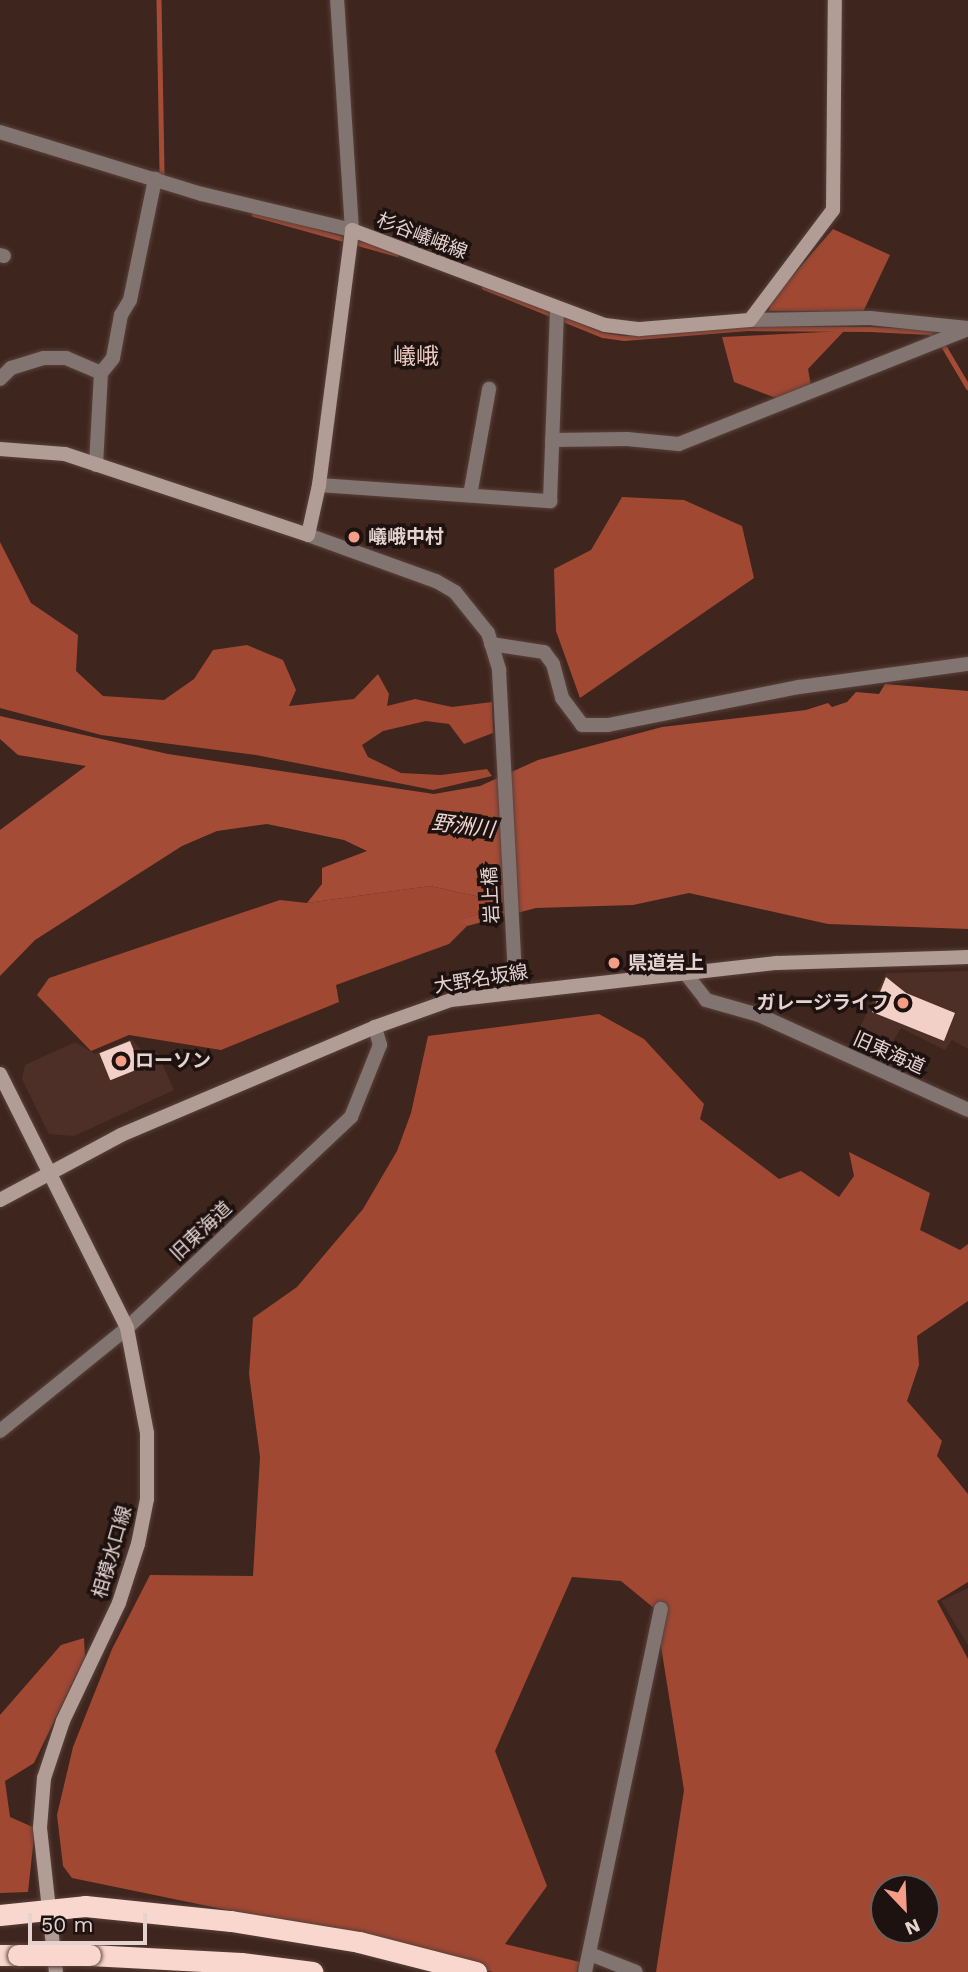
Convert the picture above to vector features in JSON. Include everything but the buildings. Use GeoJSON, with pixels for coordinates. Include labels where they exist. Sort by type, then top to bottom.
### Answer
{"type":"FeatureCollection","features":[{"type":"Feature","properties":{"kind":"highway"},"geometry":{"type":"LineString","coordinates":[[0,1914],[85,1906],[231,1921],[359,1942],[476,1972]]}},
{"type":"Feature","properties":{"kind":"highway"},"geometry":{"type":"LineString","coordinates":[[9,1955],[90,1955],[242,1963],[312,1972]]}},
{"type":"Feature","properties":{"kind":"main road"},"geometry":{"type":"LineString","coordinates":[[750,320],[833,210],[835,0]]}},
{"type":"Feature","properties":{"kind":"main road","name":"杉谷嶬峨線"},"geometry":{"type":"LineString","coordinates":[[308,535],[319,485],[352,230],[605,325],[639,329],[750,320]]}},
{"type":"Feature","properties":{"kind":"main road"},"geometry":{"type":"LineString","coordinates":[[0,450],[65,454],[308,535]]}},
{"type":"Feature","properties":{"kind":"main road","name":"大野名坂線"},"geometry":{"type":"LineString","coordinates":[[0,1200],[47,1171],[375,1027],[451,1000],[777,963],[968,957]]}},
{"type":"Feature","properties":{"kind":"main road","name":"相模水口線"},"geometry":{"type":"LineString","coordinates":[[0,1074],[127,1328],[147,1433],[146,1499],[119,1603],[63,1721],[44,1778],[40,1828],[56,1972]]}},
{"type":"Feature","properties":{"kind":"street"},"geometry":{"type":"LineString","coordinates":[[0,132],[155,179],[352,230],[337,0]]}},
{"type":"Feature","properties":{"kind":"street"},"geometry":{"type":"LineString","coordinates":[[96,464],[101,373],[113,358],[121,315],[130,300],[155,179]]}},
{"type":"Feature","properties":{"kind":"street"},"geometry":{"type":"LineString","coordinates":[[319,485],[550,501],[557,309]]}},
{"type":"Feature","properties":{"kind":"street"},"geometry":{"type":"LineString","coordinates":[[750,320],[870,318],[968,328]]}},
{"type":"Feature","properties":{"kind":"street"},"geometry":{"type":"LineString","coordinates":[[552,440],[627,439],[679,444],[968,328]]}},
{"type":"Feature","properties":{"kind":"street"},"geometry":{"type":"LineString","coordinates":[[0,379],[11,368],[44,358],[66,358],[101,373]]}},
{"type":"Feature","properties":{"kind":"street"},"geometry":{"type":"LineString","coordinates":[[470,495],[489,389]]}},
{"type":"Feature","properties":{"kind":"street","name":"岩上橋"},"geometry":{"type":"LineString","coordinates":[[308,535],[436,580],[455,592],[488,633],[499,670],[516,991]]}},
{"type":"Feature","properties":{"kind":"street"},"geometry":{"type":"LineString","coordinates":[[491,644],[544,652],[553,664],[562,698],[582,725],[608,725],[799,687],[968,664]]}},
{"type":"Feature","properties":{"kind":"street","name":"旧東海道"},"geometry":{"type":"LineString","coordinates":[[686,974],[706,1000],[760,1015],[968,1110]]}},
{"type":"Feature","properties":{"kind":"street","name":"旧東海道"},"geometry":{"type":"LineString","coordinates":[[0,1431],[127,1328],[351,1117],[380,1045],[375,1027]]}},
{"type":"Feature","properties":{"kind":"street"},"geometry":{"type":"LineString","coordinates":[[636,1972],[588,1962],[661,1609]]}},
{"type":"Feature","properties":{"kind":"shaded area"},"geometry":{"type":"Polygon","coordinates":[[[833,229],[890,255],[863,312],[769,311],[770,302],[833,229]]]}},
{"type":"Feature","properties":{"kind":"shaded area"},"geometry":{"type":"Polygon","coordinates":[[[844,331],[808,369],[811,386],[776,398],[734,382],[722,337],[844,331]]]}},
{"type":"Feature","properties":{"kind":"shaded area"},"geometry":{"type":"Polygon","coordinates":[[[622,497],[684,500],[742,526],[754,578],[580,698],[556,631],[554,569],[591,550],[622,497]]]}},
{"type":"Feature","properties":{"kind":"shaded area"},"geometry":{"type":"Polygon","coordinates":[[[0,542],[31,603],[78,635],[76,671],[103,696],[164,700],[194,679],[213,650],[247,645],[283,660],[296,690],[289,706],[354,699],[378,674],[389,694],[387,706],[415,699],[452,707],[492,702],[493,733],[464,744],[449,724],[426,721],[383,731],[362,745],[368,757],[401,773],[441,775],[487,769],[492,776],[433,790],[256,755],[101,735],[0,708],[0,542]]]}},
{"type":"Feature","properties":{"kind":"shaded area"},"geometry":{"type":"Polygon","coordinates":[[[430,886],[494,900],[488,911],[461,920],[467,926],[449,944],[336,985],[339,1002],[221,1050],[129,1035],[91,1051],[37,995],[49,978],[280,900],[307,903],[430,886]]]}},
{"type":"Feature","properties":{"kind":"shaded area"},"geometry":{"type":"Polygon","coordinates":[[[968,971],[968,1049],[952,1040],[945,1050],[901,1028],[881,1060],[851,1046],[886,973],[968,971]]]}},
{"type":"Feature","properties":{"kind":"shaded area"},"geometry":{"type":"Polygon","coordinates":[[[599,1014],[644,1039],[704,1104],[700,1119],[779,1179],[801,1171],[839,1197],[854,1176],[849,1152],[930,1193],[920,1230],[960,1250],[968,1244],[968,1301],[917,1336],[919,1365],[907,1401],[942,1441],[937,1456],[968,1494],[968,1582],[937,1601],[968,1659],[968,1972],[656,1972],[684,1790],[655,1609],[621,1581],[572,1577],[495,1751],[547,1886],[505,1944],[580,1962],[577,1972],[493,1972],[362,1938],[72,1878],[63,1866],[57,1815],[73,1747],[112,1649],[150,1575],[253,1576],[260,1457],[249,1374],[253,1318],[297,1287],[363,1209],[397,1151],[411,1113],[428,1036],[599,1014]]]}},
{"type":"Feature","properties":{"kind":"shaded area"},"geometry":{"type":"Polygon","coordinates":[[[131,1039],[144,1052],[157,1052],[174,1090],[74,1136],[49,1134],[22,1079],[25,1065],[75,1042],[95,1054],[131,1039]]]}},
{"type":"Feature","properties":{"kind":"shaded area"},"geometry":{"type":"Polygon","coordinates":[[[968,1588],[968,1645],[941,1601],[968,1588]]]}},
{"type":"Feature","properties":{"kind":"shaded area"},"geometry":{"type":"Polygon","coordinates":[[[84,1638],[85,1657],[34,1763],[5,1781],[10,1817],[35,1828],[28,1892],[0,1893],[0,1715],[61,1645],[84,1638]]]}},
{"type":"Feature","properties":{"kind":"water","name":"野洲川"},"geometry":{"type":"Polygon","coordinates":[[[885,684],[968,691],[968,929],[828,924],[689,893],[633,905],[536,908],[467,926],[460,920],[488,911],[494,900],[430,886],[307,903],[322,884],[322,868],[367,851],[344,840],[267,824],[217,831],[182,846],[35,940],[0,976],[0,830],[86,766],[18,755],[0,739],[0,716],[168,754],[434,794],[480,786],[538,760],[662,727],[806,710],[828,703],[832,707],[847,702],[856,692],[879,694],[885,684]]]}},
{"type":"Feature","properties":{"kind":"waterway"},"geometry":{"type":"LineString","coordinates":[[159,0],[162,177]]}},
{"type":"Feature","properties":{"kind":"waterway"},"geometry":{"type":"LineString","coordinates":[[254,214],[397,254]]}},
{"type":"Feature","properties":{"kind":"waterway"},"geometry":{"type":"LineString","coordinates":[[484,287],[603,335],[624,338],[747,328],[870,329],[929,332],[935,337]]}},
{"type":"Feature","properties":{"kind":"waterway"},"geometry":{"type":"LineString","coordinates":[[942,343],[968,387]]}},
{"type":"Feature","properties":{"kind":"place","name":"嶬峨中村"},"geometry":{"type":"Point","coordinates":[354,537]}},
{"type":"Feature","properties":{"kind":"place","name":"県道岩上"},"geometry":{"type":"Point","coordinates":[614,963]}},
{"type":"Feature","properties":{"kind":"place","name":"ガレージライフ"},"geometry":{"type":"Point","coordinates":[903,1003]}},
{"type":"Feature","properties":{"kind":"place","name":"ローソン"},"geometry":{"type":"Point","coordinates":[121,1061]}},
{"type":"Feature","properties":{"kind":"district","name":"嶬峨"},"geometry":{"type":"Point","coordinates":[416,357]}}]}
